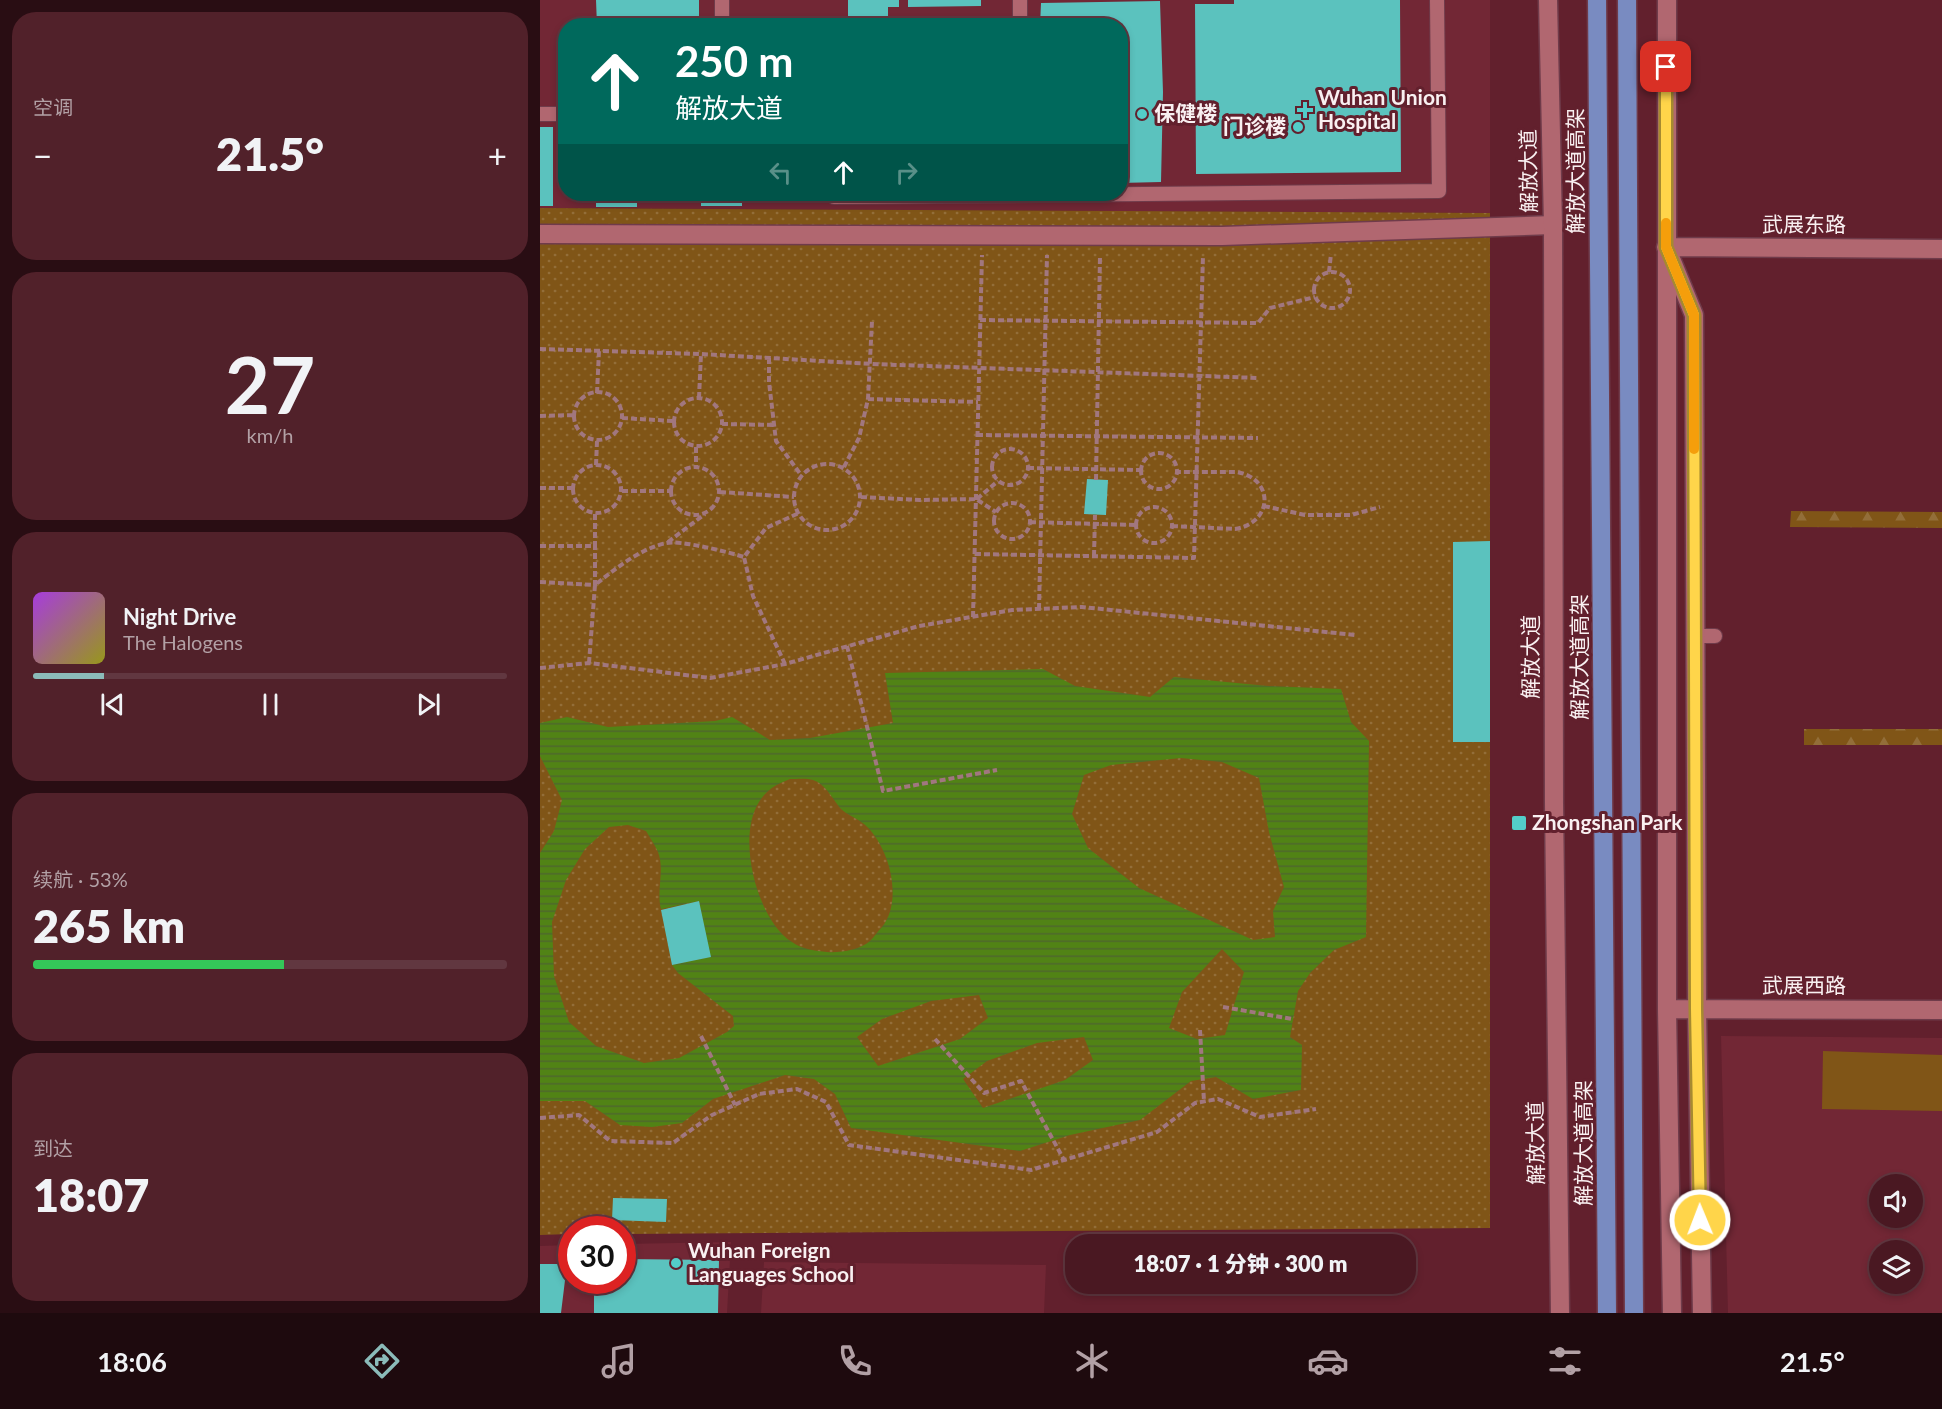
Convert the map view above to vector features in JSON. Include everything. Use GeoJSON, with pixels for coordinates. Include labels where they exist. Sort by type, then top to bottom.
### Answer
{"type":"FeatureCollection","features":[{"type":"Feature","properties":{"kind":"main road","name":"解放大道高架"},"geometry":{"type":"LineString","coordinates":[[1598,0],[1607,1313]]}},
{"type":"Feature","properties":{"kind":"main road"},"geometry":{"type":"LineString","coordinates":[[1627,0],[1634,1313]]}},
{"type":"Feature","properties":{"kind":"street","name":"解放大道"},"geometry":{"type":"LineString","coordinates":[[1548,0],[1553,225],[1554,803],[1560,1313]]}},
{"type":"Feature","properties":{"kind":"street"},"geometry":{"type":"LineString","coordinates":[[1666,0],[1667,1009],[1672,1313]]}},
{"type":"Feature","properties":{"kind":"street"},"geometry":{"type":"LineString","coordinates":[[540,234],[1222,236],[1553,225]]}},
{"type":"Feature","properties":{"kind":"street"},"geometry":{"type":"LineString","coordinates":[[1666,247],[1694,315],[1696,1009],[1702,1313]]}},
{"type":"Feature","properties":{"kind":"street","name":"武展东路"},"geometry":{"type":"LineString","coordinates":[[1666,247],[1942,249]]}},
{"type":"Feature","properties":{"kind":"street","name":"武展西路"},"geometry":{"type":"LineString","coordinates":[[1667,1009],[1942,1010]]}},
{"type":"Feature","properties":{"kind":"lane"},"geometry":{"type":"LineString","coordinates":[[722,0],[722,18]]}},
{"type":"Feature","properties":{"kind":"lane"},"geometry":{"type":"LineString","coordinates":[[1020,0],[1020,18]]}},
{"type":"Feature","properties":{"kind":"lane"},"geometry":{"type":"LineString","coordinates":[[1128,193],[1439,191],[1437,0]]}},
{"type":"Feature","properties":{"kind":"lane"},"geometry":{"type":"LineString","coordinates":[[540,114],[558,114]]}},
{"type":"Feature","properties":{"kind":"lane"},"geometry":{"type":"LineString","coordinates":[[1695,636],[1716,636]]}},
{"type":"Feature","properties":{"kind":"path"},"geometry":{"type":"LineString","coordinates":[[1329,272],[1332,247]]}},
{"type":"Feature","properties":{"kind":"path"},"geometry":{"type":"LineString","coordinates":[[1039,609],[1047,248]]}},
{"type":"Feature","properties":{"kind":"path"},"geometry":{"type":"LineString","coordinates":[[1096,480],[1100,248]]}},
{"type":"Feature","properties":{"kind":"path"},"geometry":{"type":"LineString","coordinates":[[975,554],[1194,558],[1204,248]]}},
{"type":"Feature","properties":{"kind":"path"},"geometry":{"type":"LineString","coordinates":[[973,616],[982,249]]}},
{"type":"Feature","properties":{"kind":"path"},"geometry":{"type":"LineString","coordinates":[[1329,272],[1337,272],[1349,282],[1348,298],[1335,308],[1327,307],[1315,297],[1316,281],[1321,275],[1329,272]]}},
{"type":"Feature","properties":{"kind":"path"},"geometry":{"type":"LineString","coordinates":[[980,320],[1258,323],[1270,308],[1315,297]]}},
{"type":"Feature","properties":{"kind":"path"},"geometry":{"type":"LineString","coordinates":[[844,467],[859,438],[868,399],[872,364],[872,321]]}},
{"type":"Feature","properties":{"kind":"path"},"geometry":{"type":"LineString","coordinates":[[540,349],[1258,378]]}},
{"type":"Feature","properties":{"kind":"path"},"geometry":{"type":"LineString","coordinates":[[597,393],[598,351]]}},
{"type":"Feature","properties":{"kind":"path"},"geometry":{"type":"LineString","coordinates":[[699,398],[701,354]]}},
{"type":"Feature","properties":{"kind":"path"},"geometry":{"type":"LineString","coordinates":[[769,358],[769,382],[776,441],[801,475]]}},
{"type":"Feature","properties":{"kind":"path"},"geometry":{"type":"LineString","coordinates":[[590,393],[597,393],[609,395],[616,400],[621,408],[622,418],[620,427],[614,435],[606,440],[597,441],[587,439],[580,433],[575,424],[574,415],[576,406],[582,398],[590,393]]}},
{"type":"Feature","properties":{"kind":"path"},"geometry":{"type":"LineString","coordinates":[[699,398],[708,400],[716,406],[721,414],[722,424],[720,433],[714,441],[696,447],[679,438],[673,421],[681,404],[690,399],[699,398]]}},
{"type":"Feature","properties":{"kind":"path"},"geometry":{"type":"LineString","coordinates":[[868,399],[978,402]]}},
{"type":"Feature","properties":{"kind":"path"},"geometry":{"type":"LineString","coordinates":[[540,416],[574,415]]}},
{"type":"Feature","properties":{"kind":"path"},"geometry":{"type":"LineString","coordinates":[[622,418],[673,421]]}},
{"type":"Feature","properties":{"kind":"path"},"geometry":{"type":"LineString","coordinates":[[722,424],[774,425]]}},
{"type":"Feature","properties":{"kind":"path"},"geometry":{"type":"LineString","coordinates":[[978,435],[1258,438]]}},
{"type":"Feature","properties":{"kind":"path"},"geometry":{"type":"LineString","coordinates":[[596,465],[597,441]]}},
{"type":"Feature","properties":{"kind":"path"},"geometry":{"type":"LineString","coordinates":[[696,447],[696,466]]}},
{"type":"Feature","properties":{"kind":"path"},"geometry":{"type":"LineString","coordinates":[[1006,449],[1022,454],[1028,468],[1020,482],[1005,485],[993,475],[991,467],[993,459],[1006,449]]}},
{"type":"Feature","properties":{"kind":"path"},"geometry":{"type":"LineString","coordinates":[[1163,453],[1176,464],[1177,472],[1169,486],[1162,489],[1147,485],[1140,470],[1148,456],[1163,453]]}},
{"type":"Feature","properties":{"kind":"path"},"geometry":{"type":"LineString","coordinates":[[821,464],[844,467],[858,485],[861,496],[853,518],[833,530],[822,530],[810,526],[801,518],[794,497],[801,475],[821,464]]}},
{"type":"Feature","properties":{"kind":"path"},"geometry":{"type":"LineString","coordinates":[[596,465],[608,467],[615,473],[622,491],[613,508],[596,514],[586,511],[579,505],[574,497],[573,488],[575,478],[581,471],[596,465]]}},
{"type":"Feature","properties":{"kind":"path"},"geometry":{"type":"LineString","coordinates":[[540,582],[595,585],[624,561],[668,543],[711,509],[720,492],[714,474],[706,468],[688,467],[679,472],[674,480],[671,491],[677,507],[694,515],[703,514],[711,509]]}},
{"type":"Feature","properties":{"kind":"path"},"geometry":{"type":"LineString","coordinates":[[1028,468],[1140,470]]}},
{"type":"Feature","properties":{"kind":"path"},"geometry":{"type":"LineString","coordinates":[[1172,526],[1235,529],[1245,527],[1254,523],[1264,506],[1261,487],[1247,474],[1177,472]]}},
{"type":"Feature","properties":{"kind":"path"},"geometry":{"type":"LineString","coordinates":[[976,499],[998,481]]}},
{"type":"Feature","properties":{"kind":"path"},"geometry":{"type":"LineString","coordinates":[[540,488],[573,488]]}},
{"type":"Feature","properties":{"kind":"path"},"geometry":{"type":"LineString","coordinates":[[622,491],[671,491]]}},
{"type":"Feature","properties":{"kind":"path"},"geometry":{"type":"LineString","coordinates":[[720,492],[794,497]]}},
{"type":"Feature","properties":{"kind":"path"},"geometry":{"type":"LineString","coordinates":[[861,496],[920,500],[976,499],[996,512]]}},
{"type":"Feature","properties":{"kind":"path"},"geometry":{"type":"LineString","coordinates":[[1017,503],[1029,514],[1030,522],[1023,535],[1015,539],[1000,535],[995,528],[994,520],[1001,506],[1017,503]]}},
{"type":"Feature","properties":{"kind":"path"},"geometry":{"type":"LineString","coordinates":[[1264,506],[1305,515],[1351,515],[1380,507]]}},
{"type":"Feature","properties":{"kind":"path"},"geometry":{"type":"LineString","coordinates":[[1151,507],[1166,512],[1171,518],[1172,526],[1165,540],[1157,544],[1142,539],[1137,533],[1136,525],[1143,511],[1151,507]]}},
{"type":"Feature","properties":{"kind":"path"},"geometry":{"type":"LineString","coordinates":[[744,557],[766,528],[799,513]]}},
{"type":"Feature","properties":{"kind":"path"},"geometry":{"type":"LineString","coordinates":[[589,663],[595,585],[596,514]]}},
{"type":"Feature","properties":{"kind":"path"},"geometry":{"type":"LineString","coordinates":[[1094,556],[1095,515]]}},
{"type":"Feature","properties":{"kind":"path"},"geometry":{"type":"LineString","coordinates":[[1030,522],[1136,525]]}},
{"type":"Feature","properties":{"kind":"path"},"geometry":{"type":"LineString","coordinates":[[668,543],[715,549],[744,557]]}},
{"type":"Feature","properties":{"kind":"path"},"geometry":{"type":"LineString","coordinates":[[540,546],[595,546]]}},
{"type":"Feature","properties":{"kind":"path"},"geometry":{"type":"LineString","coordinates":[[744,557],[753,596],[785,664]]}},
{"type":"Feature","properties":{"kind":"path"},"geometry":{"type":"LineString","coordinates":[[540,668],[589,663],[710,678],[785,664],[919,626],[1012,610],[1082,607],[1355,635]]}},
{"type":"Feature","properties":{"kind":"path"},"geometry":{"type":"LineString","coordinates":[[847,646],[883,791],[997,770]]}},
{"type":"Feature","properties":{"kind":"path"},"geometry":{"type":"LineString","coordinates":[[1223,1007],[1292,1018]]}},
{"type":"Feature","properties":{"kind":"path"},"geometry":{"type":"LineString","coordinates":[[1200,1030],[1204,1101]]}},
{"type":"Feature","properties":{"kind":"path"},"geometry":{"type":"LineString","coordinates":[[701,1036],[735,1105]]}},
{"type":"Feature","properties":{"kind":"path"},"geometry":{"type":"LineString","coordinates":[[935,1039],[984,1093],[1021,1081],[1064,1160]]}},
{"type":"Feature","properties":{"kind":"path"},"geometry":{"type":"LineString","coordinates":[[540,1118],[579,1115],[610,1141],[673,1143],[712,1115],[759,1094],[797,1089],[826,1102],[849,1145],[1031,1170],[1157,1132],[1195,1102],[1218,1099],[1260,1117],[1316,1109]]}},
{"type":"Feature","properties":{"kind":"shaded area","name":"Wuhan Union Hospital"},"geometry":{"type":"Polygon","coordinates":[[[540,0],[1490,0],[1490,213],[540,208],[540,0]]]}},
{"type":"Feature","properties":{"kind":"shaded area"},"geometry":{"type":"Polygon","coordinates":[[[1043,669],[1075,686],[1150,697],[1174,677],[1268,686],[1341,689],[1351,722],[1369,741],[1366,937],[1334,950],[1310,973],[1298,991],[1290,1037],[1302,1045],[1301,1090],[1253,1099],[1216,1077],[1191,1081],[1140,1120],[1070,1135],[1020,1151],[851,1128],[835,1094],[814,1079],[785,1075],[713,1099],[682,1123],[652,1127],[620,1125],[585,1101],[540,1101],[540,853],[554,831],[562,800],[540,756],[540,723],[567,717],[608,727],[715,721],[732,717],[770,740],[810,738],[893,723],[885,673],[1043,669]],[[1181,758],[1111,765],[1084,775],[1072,814],[1088,848],[1139,888],[1253,940],[1275,937],[1273,911],[1284,887],[1269,832],[1259,778],[1222,762],[1181,758]],[[790,779],[762,797],[752,817],[750,856],[760,898],[780,931],[792,942],[804,948],[832,952],[861,947],[870,941],[882,927],[889,916],[892,902],[891,873],[880,845],[873,833],[841,809],[818,782],[811,779],[790,779]],[[628,825],[609,827],[585,849],[566,880],[552,922],[554,976],[569,1022],[596,1046],[644,1063],[679,1058],[727,1032],[734,1026],[733,1016],[678,973],[672,965],[710,957],[699,901],[661,909],[660,859],[646,831],[628,825]],[[1222,949],[1182,992],[1169,1028],[1197,1039],[1225,1035],[1244,972],[1222,949]],[[979,995],[931,1001],[882,1019],[857,1037],[878,1066],[960,1039],[988,1018],[979,995]],[[1084,1037],[1037,1043],[987,1061],[963,1079],[983,1108],[1065,1080],[1093,1060],[1084,1037]]]}},
{"type":"Feature","properties":{"kind":"shaded area"},"geometry":{"type":"Polygon","coordinates":[[[1721,1036],[1942,1038],[1942,1313],[1728,1313],[1721,1036]]]}},
{"type":"Feature","properties":{"kind":"shaded area","name":"Wuhan Foreign Languages School"},"geometry":{"type":"Polygon","coordinates":[[[731,1242],[727,1313],[540,1313],[540,1246],[558,1245],[558,1294],[636,1294],[636,1244],[731,1242]]]}},
{"type":"Feature","properties":{"kind":"shaded area"},"geometry":{"type":"Polygon","coordinates":[[[764,1262],[1046,1265],[1044,1313],[761,1313],[764,1262]]]}},
{"type":"Feature","properties":{"kind":"green space","name":"Zhongshan Park"},"geometry":{"type":"Polygon","coordinates":[[[540,208],[1490,213],[1490,1228],[636,1234],[636,1216],[558,1216],[558,1234],[540,1235],[540,208]]]}},
{"type":"Feature","properties":{"kind":"green space"},"geometry":{"type":"Polygon","coordinates":[[[1791,511],[1942,512],[1942,528],[1790,527],[1791,511]]]}},
{"type":"Feature","properties":{"kind":"green space"},"geometry":{"type":"Polygon","coordinates":[[[1804,729],[1942,729],[1942,745],[1804,745],[1804,729]]]}},
{"type":"Feature","properties":{"kind":"green space"},"geometry":{"type":"Polygon","coordinates":[[[1823,1051],[1942,1055],[1942,1111],[1822,1109],[1823,1051]]]}},
{"type":"Feature","properties":{"kind":"building"},"geometry":{"type":"Polygon","coordinates":[[[596,0],[699,0],[699,18],[597,18],[596,0]]]}},
{"type":"Feature","properties":{"kind":"building"},"geometry":{"type":"Polygon","coordinates":[[[848,0],[899,0],[899,7],[888,7],[888,18],[848,18],[848,0]]]}},
{"type":"Feature","properties":{"kind":"building"},"geometry":{"type":"Polygon","coordinates":[[[908,0],[981,0],[981,6],[908,7],[908,0]]]}},
{"type":"Feature","properties":{"kind":"building","name":"门诊楼"},"geometry":{"type":"Polygon","coordinates":[[[1234,0],[1400,0],[1401,172],[1196,174],[1195,4],[1234,4],[1234,0]]]}},
{"type":"Feature","properties":{"kind":"building","name":"保健楼"},"geometry":{"type":"Polygon","coordinates":[[[1160,1],[1163,92],[1161,182],[1128,183],[1128,18],[1040,18],[1041,3],[1160,1]]]}},
{"type":"Feature","properties":{"kind":"building"},"geometry":{"type":"Polygon","coordinates":[[[540,127],[553,127],[553,206],[540,206],[540,127]]]}},
{"type":"Feature","properties":{"kind":"building"},"geometry":{"type":"Polygon","coordinates":[[[596,201],[637,201],[637,207],[596,207],[596,201]]]}},
{"type":"Feature","properties":{"kind":"building"},"geometry":{"type":"Polygon","coordinates":[[[701,201],[742,201],[742,206],[701,206],[701,201]]]}},
{"type":"Feature","properties":{"kind":"building"},"geometry":{"type":"Polygon","coordinates":[[[1087,479],[1108,480],[1106,515],[1084,514],[1087,479]]]}},
{"type":"Feature","properties":{"kind":"building"},"geometry":{"type":"Polygon","coordinates":[[[1490,541],[1490,742],[1453,742],[1453,542],[1490,541]]]}},
{"type":"Feature","properties":{"kind":"building"},"geometry":{"type":"Polygon","coordinates":[[[699,901],[711,957],[672,965],[661,910],[699,901]]]}},
{"type":"Feature","properties":{"kind":"building"},"geometry":{"type":"Polygon","coordinates":[[[613,1198],[667,1199],[666,1222],[636,1221],[636,1216],[612,1216],[613,1198]]]}},
{"type":"Feature","properties":{"kind":"building"},"geometry":{"type":"Polygon","coordinates":[[[636,1259],[719,1260],[718,1313],[594,1313],[594,1294],[636,1294],[636,1259]]]}},
{"type":"Feature","properties":{"kind":"building"},"geometry":{"type":"Polygon","coordinates":[[[540,1264],[558,1264],[558,1294],[563,1294],[561,1313],[540,1313],[540,1264]]]}},
{"type":"Feature","properties":{"kind":"slow traffic"},"geometry":{"type":"LineString","coordinates":[[1666,223],[1666,247],[1694,315],[1694,449]]}},
{"type":"Feature","properties":{"kind":"place","name":"Wuhan Union Hospital"},"geometry":{"type":"Point","coordinates":[1305,110]}},
{"type":"Feature","properties":{"kind":"place","name":"保健楼"},"geometry":{"type":"Point","coordinates":[1142,114]}},
{"type":"Feature","properties":{"kind":"place","name":"门诊楼"},"geometry":{"type":"Point","coordinates":[1298,127]}},
{"type":"Feature","properties":{"kind":"place","name":"Zhongshan Park"},"geometry":{"type":"Point","coordinates":[1519,823]}},
{"type":"Feature","properties":{"kind":"place","name":"Wuhan Foreign Languages School"},"geometry":{"type":"Point","coordinates":[676,1263]}},
{"type":"Feature","properties":{"kind":"route"},"geometry":{"type":"LineString","coordinates":[[1666,67],[1666,247],[1694,315],[1696,1009],[1700,1220]]}}]}
